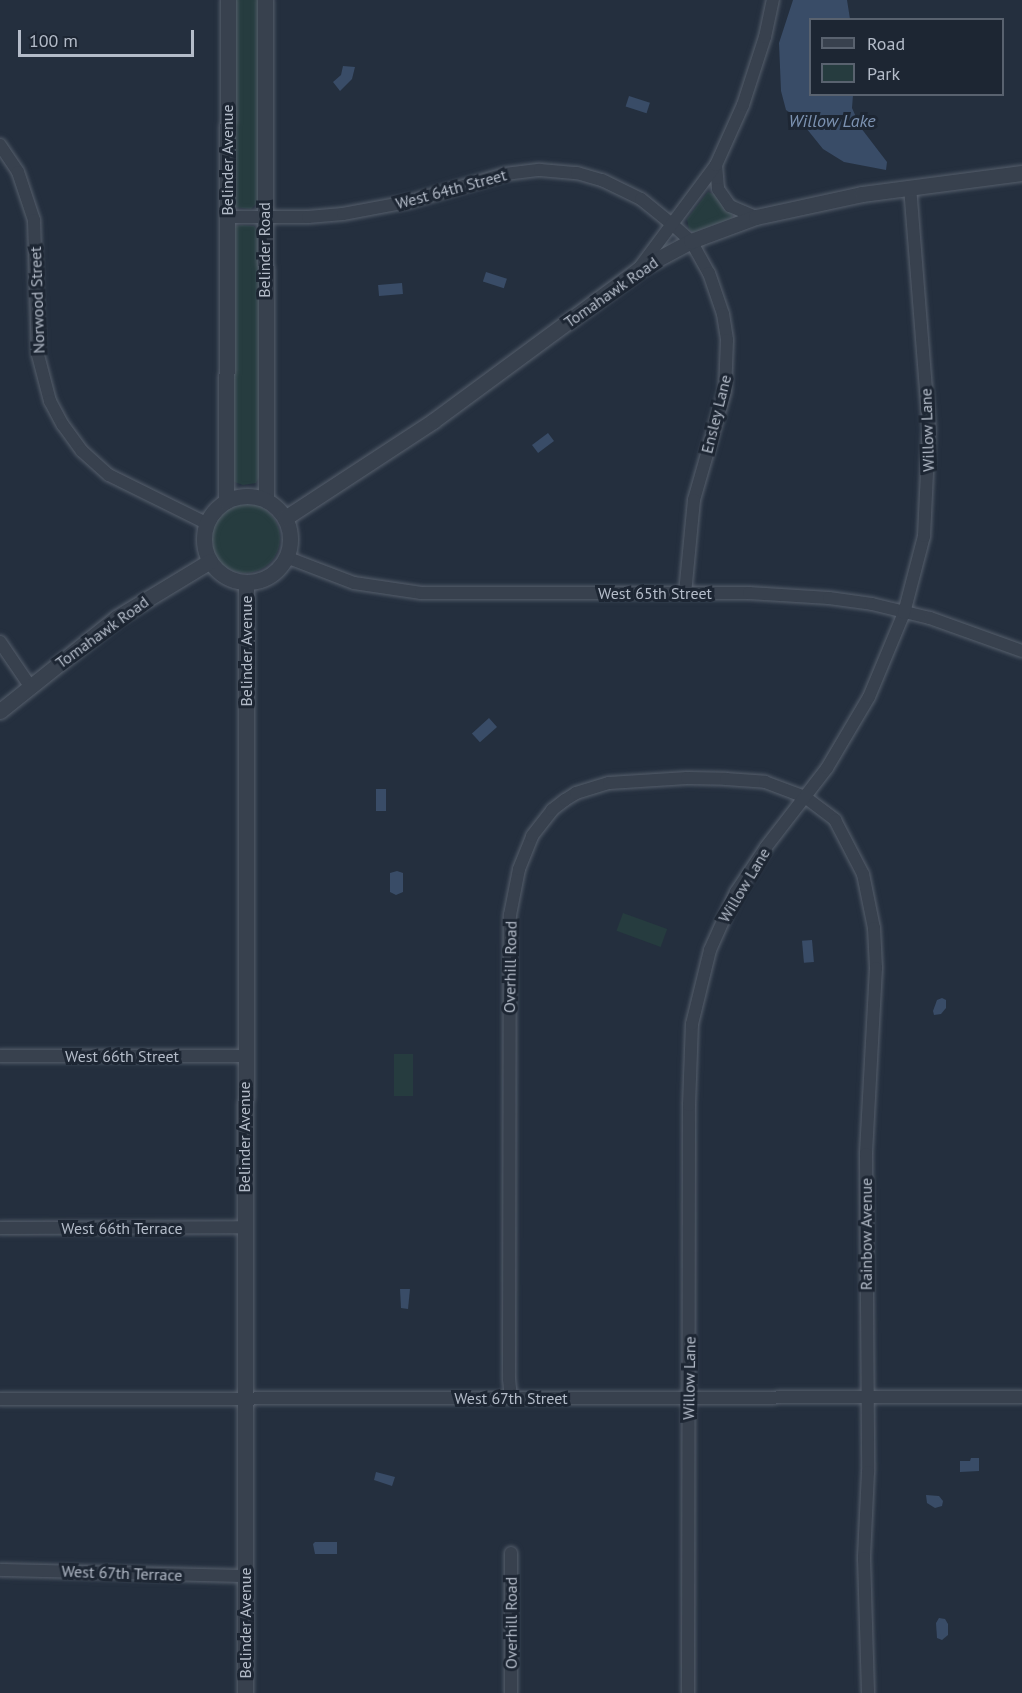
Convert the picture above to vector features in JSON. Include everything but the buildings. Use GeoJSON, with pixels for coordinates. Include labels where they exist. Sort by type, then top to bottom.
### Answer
{"type":"FeatureCollection","features":[{"type":"Feature","properties":{"kind":"street","name":"Belinder Avenue"},"geometry":{"type":"LineString","coordinates":[[226,501],[228,0]]}},
{"type":"Feature","properties":{"kind":"street","name":"Belinder Road"},"geometry":{"type":"LineString","coordinates":[[265,0],[266,500]]}},
{"type":"Feature","properties":{"kind":"street"},"geometry":{"type":"LineString","coordinates":[[639,268],[716,165],[743,105],[765,37],[772,0]]}},
{"type":"Feature","properties":{"kind":"street","name":"Norwood Street"},"geometry":{"type":"LineString","coordinates":[[0,145],[18,172],[34,220],[38,355],[50,401],[63,425],[82,451],[109,475],[206,523]]}},
{"type":"Feature","properties":{"kind":"street"},"geometry":{"type":"LineString","coordinates":[[716,165],[718,189],[730,206],[756,217]]}},
{"type":"Feature","properties":{"kind":"street","name":"West 64th Street"},"geometry":{"type":"LineString","coordinates":[[227,217],[308,217],[384,208],[506,174],[540,170],[577,174],[602,180],[641,199],[691,241]]}},
{"type":"Feature","properties":{"kind":"street","name":"Tomahawk Road"},"geometry":{"type":"LineString","coordinates":[[285,518],[433,421],[639,268],[691,241],[756,217],[862,194],[1022,173]]}},
{"type":"Feature","properties":{"kind":"street","name":"Willow Lane"},"geometry":{"type":"LineString","coordinates":[[688,1693],[690,1054],[698,988],[710,950],[736,892],[766,847],[827,768],[859,716],[884,665],[904,613],[924,536],[929,480],[928,398],[910,188]]}},
{"type":"Feature","properties":{"kind":"street","name":"Ensley Lane"},"geometry":{"type":"LineString","coordinates":[[685,593],[694,500],[725,391],[728,362],[723,314],[715,287],[691,241]]}},
{"type":"Feature","properties":{"kind":"street"},"geometry":{"type":"LineString","coordinates":[[239,496],[253,496],[266,500],[285,518],[290,544],[286,557],[269,575],[246,582],[225,575],[210,561],[205,549],[206,523],[218,506],[226,501],[239,496]]}},
{"type":"Feature","properties":{"kind":"street","name":"West 65th Street"},"geometry":{"type":"LineString","coordinates":[[286,557],[354,583],[401,591],[785,594],[872,604],[955,626],[1022,651]]}},
{"type":"Feature","properties":{"kind":"street","name":"Tomahawk Road"},"geometry":{"type":"LineString","coordinates":[[0,711],[117,618],[210,561]]}},
{"type":"Feature","properties":{"kind":"street","name":"Belinder Avenue"},"geometry":{"type":"LineString","coordinates":[[245,1693],[246,582]]}},
{"type":"Feature","properties":{"kind":"street"},"geometry":{"type":"LineString","coordinates":[[0,642],[30,686]]}},
{"type":"Feature","properties":{"kind":"street","name":"Overhill Road"},"geometry":{"type":"LineString","coordinates":[[511,1398],[509,1379],[510,915],[519,869],[532,836],[552,810],[565,800],[576,793],[609,783],[642,779],[726,779],[765,782],[805,796]]}},
{"type":"Feature","properties":{"kind":"street","name":"Rainbow Avenue"},"geometry":{"type":"LineString","coordinates":[[805,796],[835,820],[863,874],[874,928],[876,978],[866,1154],[868,1472],[864,1558],[868,1693]]}},
{"type":"Feature","properties":{"kind":"street","name":"West 66th Street"},"geometry":{"type":"LineString","coordinates":[[0,1056],[244,1056]]}},
{"type":"Feature","properties":{"kind":"street","name":"West 66th Terrace"},"geometry":{"type":"LineString","coordinates":[[0,1228],[244,1227]]}},
{"type":"Feature","properties":{"kind":"street","name":"West 67th Street"},"geometry":{"type":"LineString","coordinates":[[0,1399],[1022,1397]]}},
{"type":"Feature","properties":{"kind":"street","name":"Overhill Road"},"geometry":{"type":"LineString","coordinates":[[511,1553],[511,1693]]}},
{"type":"Feature","properties":{"kind":"street","name":"West 67th Terrace"},"geometry":{"type":"LineString","coordinates":[[0,1570],[245,1576]]}},
{"type":"Feature","properties":{"kind":"green space"},"geometry":{"type":"Polygon","coordinates":[[[231,0],[258,0],[258,202],[251,209],[233,207],[231,0]]]}},
{"type":"Feature","properties":{"kind":"green space"},"geometry":{"type":"Polygon","coordinates":[[[708,192],[715,195],[732,214],[732,218],[694,233],[689,229],[687,219],[708,192]]]}},
{"type":"Feature","properties":{"kind":"green space"},"geometry":{"type":"Polygon","coordinates":[[[254,226],[259,233],[259,477],[256,483],[243,485],[232,481],[233,227],[254,226]]]}},
{"type":"Feature","properties":{"kind":"green space"},"geometry":{"type":"Polygon","coordinates":[[[245,503],[264,509],[274,519],[280,538],[274,557],[264,567],[245,573],[226,567],[216,557],[210,538],[216,519],[226,509],[245,503]]]}},
{"type":"Feature","properties":{"kind":"green space"},"geometry":{"type":"Polygon","coordinates":[[[623,913],[667,929],[661,947],[617,931],[623,913]]]}},
{"type":"Feature","properties":{"kind":"green space"},"geometry":{"type":"Polygon","coordinates":[[[394,1054],[413,1054],[413,1096],[394,1096],[394,1054]]]}},
{"type":"Feature","properties":{"kind":"water","name":"Willow Lake"},"geometry":{"type":"Polygon","coordinates":[[[793,0],[847,0],[850,18],[809,18],[809,96],[853,96],[852,108],[861,128],[887,162],[886,170],[844,162],[823,149],[798,118],[786,110],[781,91],[779,43],[793,0]]]}},
{"type":"Feature","properties":{"kind":"water"},"geometry":{"type":"Polygon","coordinates":[[[343,66],[355,67],[352,79],[340,91],[333,82],[341,75],[343,66]]]}},
{"type":"Feature","properties":{"kind":"water"},"geometry":{"type":"Polygon","coordinates":[[[629,96],[650,103],[647,113],[626,106],[629,96]]]}},
{"type":"Feature","properties":{"kind":"water"},"geometry":{"type":"Polygon","coordinates":[[[486,272],[507,279],[504,288],[483,282],[486,272]]]}},
{"type":"Feature","properties":{"kind":"water"},"geometry":{"type":"Polygon","coordinates":[[[402,283],[403,294],[379,296],[378,285],[402,283]]]}},
{"type":"Feature","properties":{"kind":"water"},"geometry":{"type":"Polygon","coordinates":[[[548,433],[554,441],[538,453],[532,445],[548,433]]]}},
{"type":"Feature","properties":{"kind":"water"},"geometry":{"type":"Polygon","coordinates":[[[489,718],[497,727],[480,742],[472,733],[489,718]]]}},
{"type":"Feature","properties":{"kind":"water"},"geometry":{"type":"Polygon","coordinates":[[[376,789],[386,789],[386,811],[376,811],[376,789]]]}},
{"type":"Feature","properties":{"kind":"water"},"geometry":{"type":"Polygon","coordinates":[[[397,871],[403,873],[403,892],[396,895],[390,892],[390,873],[397,871]]]}},
{"type":"Feature","properties":{"kind":"water"},"geometry":{"type":"Polygon","coordinates":[[[812,940],[814,962],[804,963],[802,941],[812,940]]]}},
{"type":"Feature","properties":{"kind":"water"},"geometry":{"type":"Polygon","coordinates":[[[942,998],[946,1000],[946,1008],[941,1014],[934,1015],[937,1000],[942,998]]]}},
{"type":"Feature","properties":{"kind":"water"},"geometry":{"type":"Polygon","coordinates":[[[400,1289],[410,1289],[408,1309],[401,1308],[400,1289]]]}},
{"type":"Feature","properties":{"kind":"water"},"geometry":{"type":"Polygon","coordinates":[[[971,1458],[979,1458],[979,1471],[960,1472],[960,1461],[970,1461],[971,1458]]]}},
{"type":"Feature","properties":{"kind":"water"},"geometry":{"type":"Polygon","coordinates":[[[376,1472],[395,1477],[392,1486],[374,1480],[376,1472]]]}},
{"type":"Feature","properties":{"kind":"water"},"geometry":{"type":"Polygon","coordinates":[[[926,1495],[939,1496],[943,1501],[942,1506],[935,1508],[927,1503],[926,1495]]]}},
{"type":"Feature","properties":{"kind":"water"},"geometry":{"type":"Polygon","coordinates":[[[315,1542],[337,1542],[337,1554],[315,1554],[313,1544],[315,1542]]]}},
{"type":"Feature","properties":{"kind":"water"},"geometry":{"type":"Polygon","coordinates":[[[939,1618],[945,1619],[948,1624],[948,1635],[942,1640],[937,1638],[936,1623],[939,1618]]]}}]}
